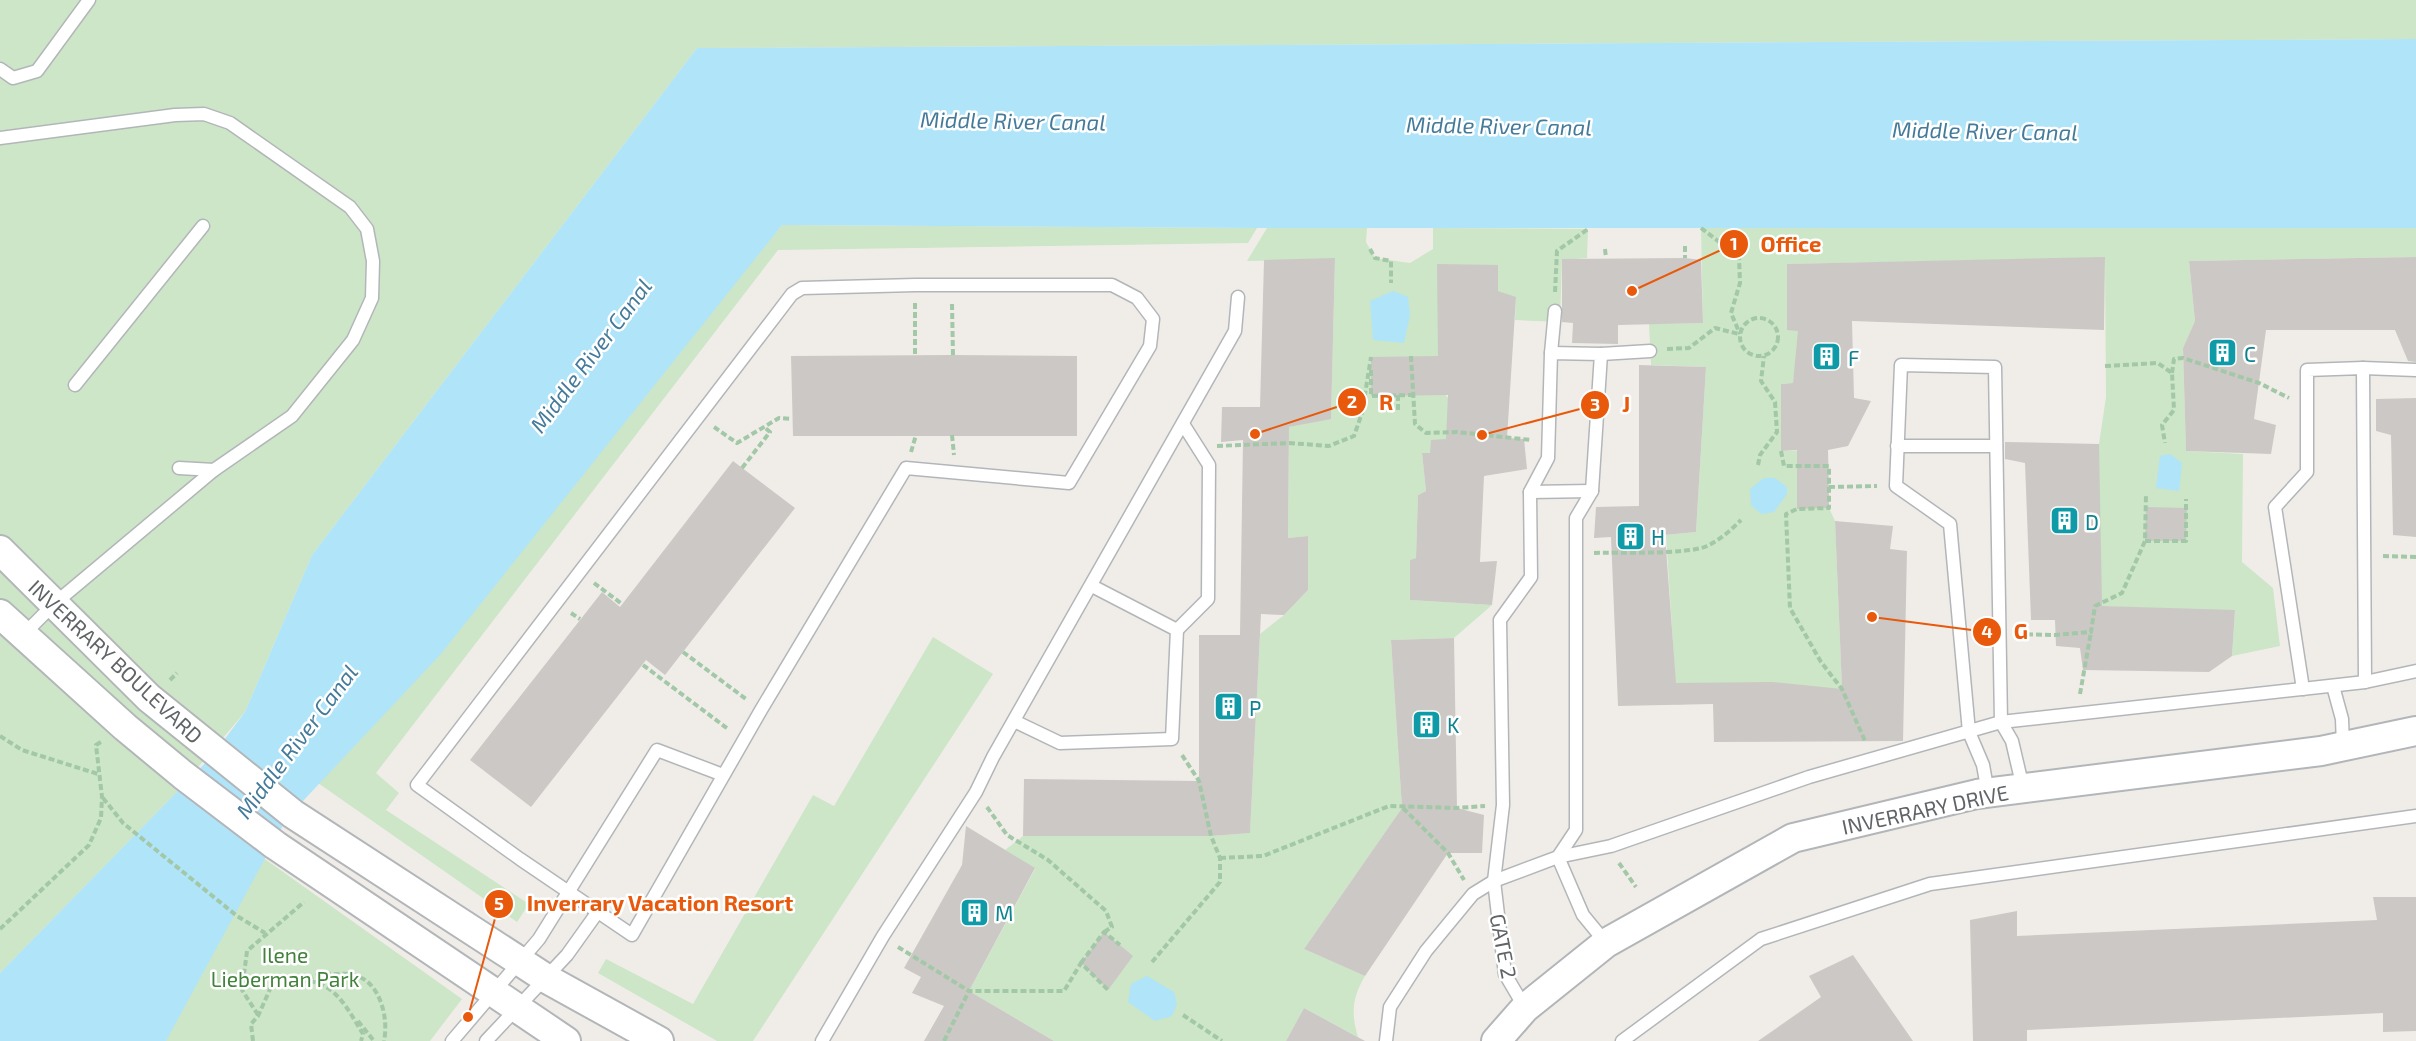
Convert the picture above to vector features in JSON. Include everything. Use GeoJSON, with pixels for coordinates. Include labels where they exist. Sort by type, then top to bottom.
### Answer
{"type":"FeatureCollection","features":[{"type":"Feature","properties":{"kind":"street","name":"INVERRARY BOULEVARD"},"geometry":{"type":"LineString","coordinates":[[0,550],[149,698],[292,814],[546,979],[659,1041]]}},
{"type":"Feature","properties":{"kind":"street","name":"INVERRARY BOULEVARD"},"geometry":{"type":"LineString","coordinates":[[0,614],[183,776],[275,844],[566,1041]]}},
{"type":"Feature","properties":{"kind":"street","name":"INVERRARY DRIVE"},"geometry":{"type":"LineString","coordinates":[[1496,1041],[1525,1008],[1606,943],[1792,838],[1988,793],[2343,746],[2416,731]]}},
{"type":"Feature","properties":{"kind":"lane"},"geometry":{"type":"LineString","coordinates":[[0,69],[13,78],[37,70],[89,0]]}},
{"type":"Feature","properties":{"kind":"lane"},"geometry":{"type":"LineString","coordinates":[[0,138],[175,115],[204,114],[230,123],[350,207],[367,229],[374,261],[372,298],[353,340],[292,416],[214,470],[54,604],[24,635]]}},
{"type":"Feature","properties":{"kind":"lane"},"geometry":{"type":"LineString","coordinates":[[75,385],[203,226]]}},
{"type":"Feature","properties":{"kind":"lane"},"geometry":{"type":"LineString","coordinates":[[915,285],[1112,285],[1137,298],[1153,319],[1150,346],[1069,483],[906,468],[743,740],[632,935],[568,893],[417,785],[792,294],[802,288],[915,285]]}},
{"type":"Feature","properties":{"kind":"lane"},"geometry":{"type":"LineString","coordinates":[[822,1041],[883,936],[976,792],[1235,331],[1238,297]]}},
{"type":"Feature","properties":{"kind":"lane"},"geometry":{"type":"LineString","coordinates":[[1555,311],[1551,353],[1548,458],[1530,492],[1592,490]]}},
{"type":"Feature","properties":{"kind":"lane"},"geometry":{"type":"LineString","coordinates":[[1551,353],[1601,354],[1650,351]]}},
{"type":"Feature","properties":{"kind":"lane"},"geometry":{"type":"LineString","coordinates":[[1558,857],[1576,830],[1578,554],[1576,518],[1592,490],[1601,354]]}},
{"type":"Feature","properties":{"kind":"lane"},"geometry":{"type":"LineString","coordinates":[[1988,793],[1983,765],[1969,732],[1950,524],[1896,486],[1901,365],[1995,366],[2001,722],[2012,741],[2024,788]]}},
{"type":"Feature","properties":{"kind":"lane"},"geometry":{"type":"LineString","coordinates":[[2303,689],[2275,507],[2307,472],[2307,370],[2363,368],[2416,370]]}},
{"type":"Feature","properties":{"kind":"lane"},"geometry":{"type":"LineString","coordinates":[[2363,368],[2365,682]]}},
{"type":"Feature","properties":{"kind":"lane"},"geometry":{"type":"LineString","coordinates":[[1014,721],[1060,743],[1172,739],[1177,630],[1208,599],[1209,465],[1183,424]]}},
{"type":"Feature","properties":{"kind":"lane"},"geometry":{"type":"LineString","coordinates":[[1897,446],[1996,446]]}},
{"type":"Feature","properties":{"kind":"lane"},"geometry":{"type":"LineString","coordinates":[[179,468],[214,470]]}},
{"type":"Feature","properties":{"kind":"lane","name":"GATE 2"},"geometry":{"type":"LineString","coordinates":[[1525,1008],[1505,974],[1494,881],[1503,804],[1500,620],[1531,577],[1530,492]]}},
{"type":"Feature","properties":{"kind":"lane"},"geometry":{"type":"LineString","coordinates":[[1092,586],[1177,630]]}},
{"type":"Feature","properties":{"kind":"lane"},"geometry":{"type":"LineString","coordinates":[[1386,1041],[1390,1007],[1426,951],[1473,894],[1494,881],[1558,857],[1611,846],[1809,777],[2001,722],[2333,686],[2416,671]]}},
{"type":"Feature","properties":{"kind":"lane"},"geometry":{"type":"LineString","coordinates":[[2333,686],[2342,719],[2343,746]]}},
{"type":"Feature","properties":{"kind":"lane"},"geometry":{"type":"LineString","coordinates":[[458,1039],[491,992],[538,939],[657,750],[723,775]]}},
{"type":"Feature","properties":{"kind":"lane"},"geometry":{"type":"LineString","coordinates":[[1622,1041],[1761,939],[1930,884],[2416,816]]}},
{"type":"Feature","properties":{"kind":"lane"},"geometry":{"type":"LineString","coordinates":[[1558,857],[1583,915],[1606,943]]}},
{"type":"Feature","properties":{"kind":"lane"},"geometry":{"type":"LineString","coordinates":[[486,1041],[567,955],[597,913]]}},
{"type":"Feature","properties":{"kind":"path"},"geometry":{"type":"LineString","coordinates":[[1701,228],[1738,257],[1740,283],[1731,313],[1744,349],[1753,355],[1764,356]]}},
{"type":"Feature","properties":{"kind":"path"},"geometry":{"type":"LineString","coordinates":[[1555,311],[1557,251],[1588,229]]}},
{"type":"Feature","properties":{"kind":"path"},"geometry":{"type":"LineString","coordinates":[[1685,246],[1685,258]]}},
{"type":"Feature","properties":{"kind":"path"},"geometry":{"type":"LineString","coordinates":[[1370,249],[1376,258],[1391,261],[1391,283]]}},
{"type":"Feature","properties":{"kind":"path"},"geometry":{"type":"LineString","coordinates":[[1605,249],[1606,258]]}},
{"type":"Feature","properties":{"kind":"path"},"geometry":{"type":"LineString","coordinates":[[915,285],[915,355]]}},
{"type":"Feature","properties":{"kind":"path"},"geometry":{"type":"LineString","coordinates":[[952,285],[953,355]]}},
{"type":"Feature","properties":{"kind":"path"},"geometry":{"type":"LineString","coordinates":[[1740,334],[1745,324],[1754,319],[1771,323],[1777,333],[1776,344],[1764,356],[1761,381],[1775,402],[1777,432],[1760,455],[1758,465]]}},
{"type":"Feature","properties":{"kind":"path"},"geometry":{"type":"LineString","coordinates":[[1650,351],[1689,348],[1715,328],[1740,334]]}},
{"type":"Feature","properties":{"kind":"path"},"geometry":{"type":"LineString","coordinates":[[1411,356],[1415,424],[1426,433],[1495,434],[1548,443]]}},
{"type":"Feature","properties":{"kind":"path"},"geometry":{"type":"LineString","coordinates":[[1196,445],[1288,443],[1329,446],[1354,436],[1362,413],[1371,357],[1371,396],[1412,395]]}},
{"type":"Feature","properties":{"kind":"path"},"geometry":{"type":"LineString","coordinates":[[2165,443],[2162,425],[2174,410],[2172,373],[2174,359],[2183,358],[2259,383],[2307,407]]}},
{"type":"Feature","properties":{"kind":"path"},"geometry":{"type":"LineString","coordinates":[[2105,366],[2158,363],[2172,373]]}},
{"type":"Feature","properties":{"kind":"path"},"geometry":{"type":"LineString","coordinates":[[1398,395],[1398,413]]}},
{"type":"Feature","properties":{"kind":"path"},"geometry":{"type":"LineString","coordinates":[[1385,396],[1387,411]]}},
{"type":"Feature","properties":{"kind":"path"},"geometry":{"type":"LineString","coordinates":[[699,416],[737,443],[779,418],[792,419]]}},
{"type":"Feature","properties":{"kind":"path"},"geometry":{"type":"LineString","coordinates":[[742,468],[770,432],[764,427]]}},
{"type":"Feature","properties":{"kind":"path"},"geometry":{"type":"LineString","coordinates":[[1781,450],[1784,466],[1829,466],[1829,508],[1797,509],[1786,514],[1790,608],[1821,663],[1842,689],[1872,759]]}},
{"type":"Feature","properties":{"kind":"path"},"geometry":{"type":"LineString","coordinates":[[1829,487],[1896,486]]}},
{"type":"Feature","properties":{"kind":"path"},"geometry":{"type":"LineString","coordinates":[[2077,713],[2094,606],[2122,592],[2145,541],[2146,494]]}},
{"type":"Feature","properties":{"kind":"path"},"geometry":{"type":"LineString","coordinates":[[2145,541],[2186,541],[2186,499]]}},
{"type":"Feature","properties":{"kind":"path"},"geometry":{"type":"LineString","coordinates":[[1578,554],[1679,551],[1706,547],[1722,538],[1741,520]]}},
{"type":"Feature","properties":{"kind":"path"},"geometry":{"type":"LineString","coordinates":[[2364,556],[2416,558]]}},
{"type":"Feature","properties":{"kind":"path"},"geometry":{"type":"LineString","coordinates":[[580,572],[622,604]]}},
{"type":"Feature","properties":{"kind":"path"},"geometry":{"type":"LineString","coordinates":[[2000,634],[2055,635],[2091,632]]}},
{"type":"Feature","properties":{"kind":"path"},"geometry":{"type":"LineString","coordinates":[[683,652],[761,710]]}},
{"type":"Feature","properties":{"kind":"path"},"geometry":{"type":"LineString","coordinates":[[643,665],[743,740]]}},
{"type":"Feature","properties":{"kind":"path"},"geometry":{"type":"LineString","coordinates":[[0,736],[21,750],[98,774],[102,797],[101,818],[89,845],[0,929]]}},
{"type":"Feature","properties":{"kind":"path"},"geometry":{"type":"LineString","coordinates":[[1152,962],[1220,882],[1220,858],[1211,836],[1199,781],[1172,739]]}},
{"type":"Feature","properties":{"kind":"path"},"geometry":{"type":"LineString","coordinates":[[883,936],[912,957],[969,991],[1064,991],[1081,963],[1104,933],[1112,927],[1106,910],[1048,860],[1007,835],[976,792]]}},
{"type":"Feature","properties":{"kind":"path"},"geometry":{"type":"LineString","coordinates":[[102,797],[123,824],[237,916],[265,933]]}},
{"type":"Feature","properties":{"kind":"path"},"geometry":{"type":"LineString","coordinates":[[1220,858],[1263,856],[1389,806],[1457,808],[1503,804]]}},
{"type":"Feature","properties":{"kind":"path"},"geometry":{"type":"LineString","coordinates":[[1402,808],[1448,853],[1473,894]]}},
{"type":"Feature","properties":{"kind":"path"},"geometry":{"type":"LineString","coordinates":[[1611,846],[1624,873],[1636,887]]}},
{"type":"Feature","properties":{"kind":"path"},"geometry":{"type":"LineString","coordinates":[[258,1016],[242,990],[247,951],[265,933],[304,902]]}},
{"type":"Feature","properties":{"kind":"path"},"geometry":{"type":"LineString","coordinates":[[1104,933],[1120,945]]}},
{"type":"Feature","properties":{"kind":"path"},"geometry":{"type":"LineString","coordinates":[[1081,963],[1108,990]]}},
{"type":"Feature","properties":{"kind":"path"},"geometry":{"type":"LineString","coordinates":[[308,980],[312,976],[329,973],[356,975],[379,993],[387,1028],[384,1041]]}},
{"type":"Feature","properties":{"kind":"path"},"geometry":{"type":"LineString","coordinates":[[253,1041],[251,1024],[258,1016],[271,987],[308,980],[329,987],[374,1041]]}},
{"type":"Feature","properties":{"kind":"path"},"geometry":{"type":"LineString","coordinates":[[944,1041],[969,991]]}},
{"type":"Feature","properties":{"kind":"path"},"geometry":{"type":"LineString","coordinates":[[348,1009],[363,1034],[361,1041]]}},
{"type":"Feature","properties":{"kind":"path"},"geometry":{"type":"LineString","coordinates":[[1183,1015],[1222,1041]]}},
{"type":"Feature","properties":{"kind":"green space"},"geometry":{"type":"Polygon","coordinates":[[[0,0],[2416,0],[2416,39],[697,48],[312,555],[245,712],[177,792],[0,973],[0,0]]]}},
{"type":"Feature","properties":{"kind":"green space"},"geometry":{"type":"Polygon","coordinates":[[[782,225],[1257,228],[1248,243],[778,250],[376,773],[399,793],[386,810],[529,904],[517,922],[318,783],[782,225]]]}},
{"type":"Feature","properties":{"kind":"green space"},"geometry":{"type":"Polygon","coordinates":[[[1267,228],[1367,228],[1366,242],[1375,258],[1410,263],[1433,249],[1433,228],[1588,229],[1587,258],[1562,260],[1560,322],[1515,320],[1516,298],[1498,291],[1498,265],[1439,387],[1448,398],[1457,439],[1430,453],[1422,453],[1426,491],[1418,495],[1416,558],[1410,560],[1410,600],[1492,605],[1454,638],[1391,640],[1402,808],[1304,949],[1365,976],[1357,991],[1354,1006],[1358,1037],[1304,1008],[1286,1041],[1054,1041],[969,991],[1035,869],[1005,850],[1023,836],[1211,836],[1250,833],[1260,634],[1284,615],[1308,590],[1308,536],[1288,538],[1289,427],[1331,418],[1335,259],[1247,261],[1267,228]]]}},
{"type":"Feature","properties":{"kind":"green space"},"geometry":{"type":"Polygon","coordinates":[[[1701,228],[2416,228],[2416,257],[2189,261],[2195,321],[2183,348],[2186,451],[2243,454],[2242,562],[2273,588],[2280,646],[2232,656],[2235,611],[2095,606],[2099,444],[2106,397],[2105,258],[1788,264],[1800,331],[1793,383],[1781,384],[1781,451],[1828,450],[1829,508],[1835,521],[1842,689],[1677,705],[1666,535],[1696,532],[1706,367],[1651,365],[1649,324],[1703,323],[1701,228]]]}},
{"type":"Feature","properties":{"kind":"green space"},"geometry":{"type":"Polygon","coordinates":[[[933,637],[993,674],[753,1041],[717,1041],[598,973],[606,959],[693,1004],[813,795],[834,806],[933,637]]]}},
{"type":"Feature","properties":{"kind":"green space","name":"Ilene Lieberman Park"},"geometry":{"type":"Polygon","coordinates":[[[255,852],[462,999],[430,1041],[165,1041],[255,852]]]}},
{"type":"Feature","properties":{"kind":"water","name":"Middle River Canal"},"geometry":{"type":"Polygon","coordinates":[[[2416,39],[2416,228],[1257,228],[782,225],[440,655],[287,818],[166,1041],[0,1041],[0,973],[212,756],[245,712],[312,555],[697,48],[2416,39]]]}},
{"type":"Feature","properties":{"kind":"water"},"geometry":{"type":"Polygon","coordinates":[[[1393,291],[1408,297],[1410,315],[1404,343],[1373,340],[1370,301],[1393,291]]]}},
{"type":"Feature","properties":{"kind":"water"},"geometry":{"type":"Polygon","coordinates":[[[2170,454],[2182,463],[2179,491],[2156,488],[2160,456],[2170,454]]]}},
{"type":"Feature","properties":{"kind":"water"},"geometry":{"type":"Polygon","coordinates":[[[1764,478],[1775,478],[1787,487],[1787,494],[1774,512],[1761,514],[1751,505],[1750,489],[1764,478]]]}},
{"type":"Feature","properties":{"kind":"water"},"geometry":{"type":"Polygon","coordinates":[[[1147,976],[1174,992],[1177,1004],[1172,1016],[1155,1021],[1128,1002],[1131,984],[1147,976]]]}},
{"type":"Feature","properties":{"kind":"building","name":"F"},"geometry":{"type":"Polygon","coordinates":[[[2105,257],[2104,330],[1852,321],[1854,398],[1871,401],[1848,446],[1828,450],[1829,508],[1797,509],[1797,450],[1781,451],[1781,384],[1793,383],[1798,331],[1787,330],[1787,264],[2105,257]]]}},
{"type":"Feature","properties":{"kind":"building","name":"C"},"geometry":{"type":"Polygon","coordinates":[[[2416,257],[2416,362],[2408,361],[2395,330],[2266,330],[2254,419],[2276,425],[2271,454],[2186,451],[2183,348],[2195,321],[2189,261],[2416,257]]]}},
{"type":"Feature","properties":{"kind":"building"},"geometry":{"type":"Polygon","coordinates":[[[1335,258],[1331,419],[1289,427],[1288,538],[1308,536],[1308,590],[1284,615],[1261,614],[1250,833],[1211,836],[1023,836],[1024,779],[1199,781],[1199,635],[1240,635],[1243,440],[1221,442],[1222,407],[1260,407],[1264,260],[1335,258]]]}},
{"type":"Feature","properties":{"kind":"building"},"geometry":{"type":"Polygon","coordinates":[[[1685,258],[1701,260],[1703,323],[1618,325],[1618,344],[1572,343],[1573,323],[1562,322],[1562,259],[1685,258]]]}},
{"type":"Feature","properties":{"kind":"building"},"geometry":{"type":"Polygon","coordinates":[[[1437,264],[1498,265],[1498,291],[1516,297],[1507,438],[1524,439],[1527,469],[1484,476],[1480,562],[1497,561],[1492,605],[1410,600],[1410,560],[1416,558],[1418,495],[1426,491],[1422,453],[1430,453],[1431,440],[1446,439],[1448,395],[1371,396],[1371,357],[1438,356],[1437,264]]]}},
{"type":"Feature","properties":{"kind":"building"},"geometry":{"type":"Polygon","coordinates":[[[791,356],[1077,356],[1077,436],[793,436],[791,356]]]}},
{"type":"Feature","properties":{"kind":"building"},"geometry":{"type":"Polygon","coordinates":[[[1639,365],[1706,367],[1696,532],[1665,535],[1676,683],[1772,682],[1842,689],[1835,521],[1893,526],[1890,549],[1907,551],[1903,741],[1714,742],[1713,704],[1618,706],[1611,537],[1594,538],[1596,507],[1639,506],[1639,365]]]}},
{"type":"Feature","properties":{"kind":"building"},"geometry":{"type":"Polygon","coordinates":[[[2416,398],[2416,537],[2393,535],[2391,435],[2376,431],[2376,399],[2416,398]]]}},
{"type":"Feature","properties":{"kind":"building","name":"D"},"geometry":{"type":"Polygon","coordinates":[[[2005,442],[2099,444],[2102,606],[2235,610],[2232,656],[2209,672],[2083,670],[2080,648],[2056,646],[2055,620],[2031,620],[2025,463],[2005,459],[2005,442]]]}},
{"type":"Feature","properties":{"kind":"building"},"geometry":{"type":"Polygon","coordinates":[[[733,461],[795,508],[665,675],[646,660],[531,807],[470,760],[602,592],[620,607],[733,461]]]}},
{"type":"Feature","properties":{"kind":"building"},"geometry":{"type":"Polygon","coordinates":[[[2146,507],[2187,508],[2186,541],[2145,541],[2146,507]]]}},
{"type":"Feature","properties":{"kind":"building","name":"K"},"geometry":{"type":"Polygon","coordinates":[[[1454,638],[1457,808],[1484,815],[1482,853],[1448,853],[1365,976],[1304,949],[1402,808],[1391,640],[1454,638]]]}},
{"type":"Feature","properties":{"kind":"building","name":"M"},"geometry":{"type":"Polygon","coordinates":[[[966,826],[1035,868],[969,991],[1054,1041],[924,1041],[944,1006],[912,993],[921,977],[904,968],[962,865],[966,826]]]}},
{"type":"Feature","properties":{"kind":"building"},"geometry":{"type":"Polygon","coordinates":[[[2373,897],[2416,897],[2416,1031],[2383,1032],[2383,1013],[2027,1030],[2027,1041],[1973,1041],[1970,920],[2017,911],[2017,936],[2377,920],[2373,897]]]}},
{"type":"Feature","properties":{"kind":"building"},"geometry":{"type":"Polygon","coordinates":[[[1104,932],[1133,956],[1108,990],[1081,963],[1104,932]]]}},
{"type":"Feature","properties":{"kind":"building"},"geometry":{"type":"Polygon","coordinates":[[[1853,955],[1913,1041],[1758,1041],[1821,997],[1809,976],[1853,955]]]}},
{"type":"Feature","properties":{"kind":"building"},"geometry":{"type":"Polygon","coordinates":[[[1304,1008],[1365,1041],[1286,1041],[1304,1008]]]}},
{"type":"Feature","properties":{"kind":"place","name":"Office"},"geometry":{"type":"Point","coordinates":[1632,291]}},
{"type":"Feature","properties":{"kind":"place","name":"C"},"geometry":{"type":"Point","coordinates":[2223,353]}},
{"type":"Feature","properties":{"kind":"place","name":"F"},"geometry":{"type":"Point","coordinates":[1827,357]}},
{"type":"Feature","properties":{"kind":"place","name":"R"},"geometry":{"type":"Point","coordinates":[1255,434]}},
{"type":"Feature","properties":{"kind":"place","name":"J"},"geometry":{"type":"Point","coordinates":[1482,435]}},
{"type":"Feature","properties":{"kind":"place","name":"D"},"geometry":{"type":"Point","coordinates":[2064,521]}},
{"type":"Feature","properties":{"kind":"place","name":"H"},"geometry":{"type":"Point","coordinates":[1630,536]}},
{"type":"Feature","properties":{"kind":"place","name":"G"},"geometry":{"type":"Point","coordinates":[1872,617]}},
{"type":"Feature","properties":{"kind":"place","name":"P"},"geometry":{"type":"Point","coordinates":[1228,707]}},
{"type":"Feature","properties":{"kind":"place","name":"K"},"geometry":{"type":"Point","coordinates":[1426,724]}},
{"type":"Feature","properties":{"kind":"place","name":"M"},"geometry":{"type":"Point","coordinates":[974,912]}},
{"type":"Feature","properties":{"kind":"place","name":"Inverrary Vacation Resort"},"geometry":{"type":"Point","coordinates":[468,1017]}}]}
